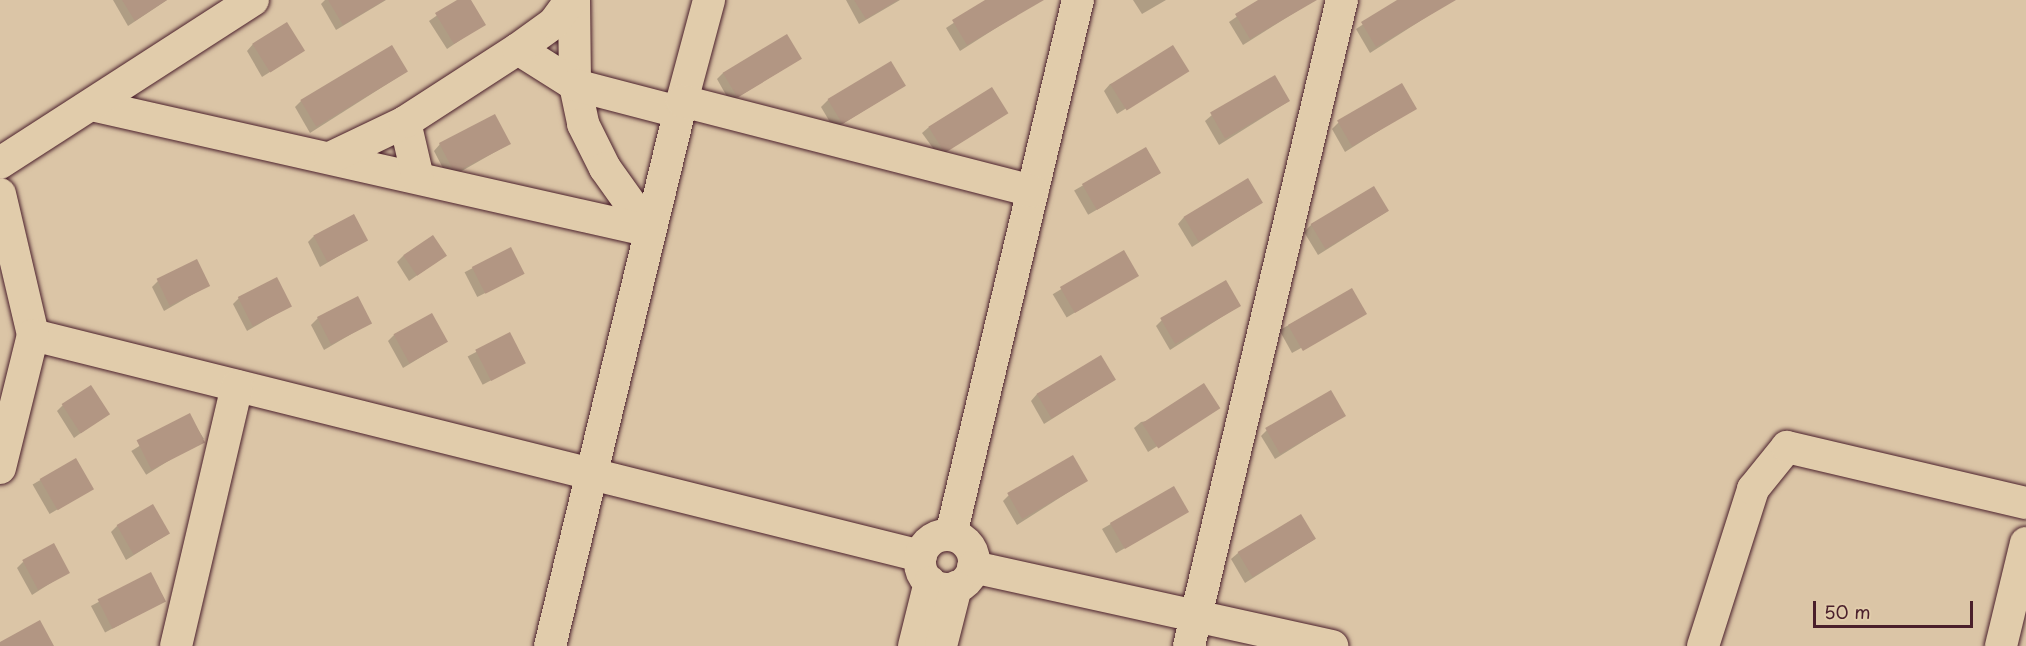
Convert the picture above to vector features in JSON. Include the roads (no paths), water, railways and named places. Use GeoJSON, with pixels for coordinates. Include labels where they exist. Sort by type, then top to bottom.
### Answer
{"type":"FeatureCollection","features":[{"type":"Feature","properties":{"kind":"street"},"geometry":{"type":"LineString","coordinates":[[0,163],[253,0]]}},
{"type":"Feature","properties":{"kind":"street"},"geometry":{"type":"LineString","coordinates":[[330,158],[405,122],[518,49],[554,23],[572,0]]}},
{"type":"Feature","properties":{"kind":"street"},"geometry":{"type":"LineString","coordinates":[[572,0],[575,85],[583,124],[605,168],[650,231]]}},
{"type":"Feature","properties":{"kind":"street"},"geometry":{"type":"LineString","coordinates":[[550,646],[680,106],[709,0]]}},
{"type":"Feature","properties":{"kind":"street"},"geometry":{"type":"LineString","coordinates":[[914,646],[945,573],[966,542],[951,535],[1078,0]]}},
{"type":"Feature","properties":{"kind":"street"},"geometry":{"type":"LineString","coordinates":[[1189,646],[1342,0]]}},
{"type":"Feature","properties":{"kind":"street"},"geometry":{"type":"LineString","coordinates":[[518,49],[575,85],[680,106],[1033,191]]}},
{"type":"Feature","properties":{"kind":"street"},"geometry":{"type":"LineString","coordinates":[[91,105],[650,231]]}},
{"type":"Feature","properties":{"kind":"street"},"geometry":{"type":"LineString","coordinates":[[405,122],[418,178]]}},
{"type":"Feature","properties":{"kind":"street"},"geometry":{"type":"LineString","coordinates":[[0,194],[33,336],[0,468]]}},
{"type":"Feature","properties":{"kind":"street"},"geometry":{"type":"LineString","coordinates":[[33,336],[592,474],[945,573],[1196,616],[1332,646]]}},
{"type":"Feature","properties":{"kind":"street"},"geometry":{"type":"LineString","coordinates":[[176,646],[237,386]]}},
{"type":"Feature","properties":{"kind":"street"},"geometry":{"type":"LineString","coordinates":[[1703,646],[1753,489],[1787,447],[2026,503]]}},
{"type":"Feature","properties":{"kind":"street"},"geometry":{"type":"LineString","coordinates":[[2001,646],[2026,543]]}},
{"type":"Feature","properties":{"kind":"street"},"geometry":{"type":"LineString","coordinates":[[941,646],[945,573]]}}]}
